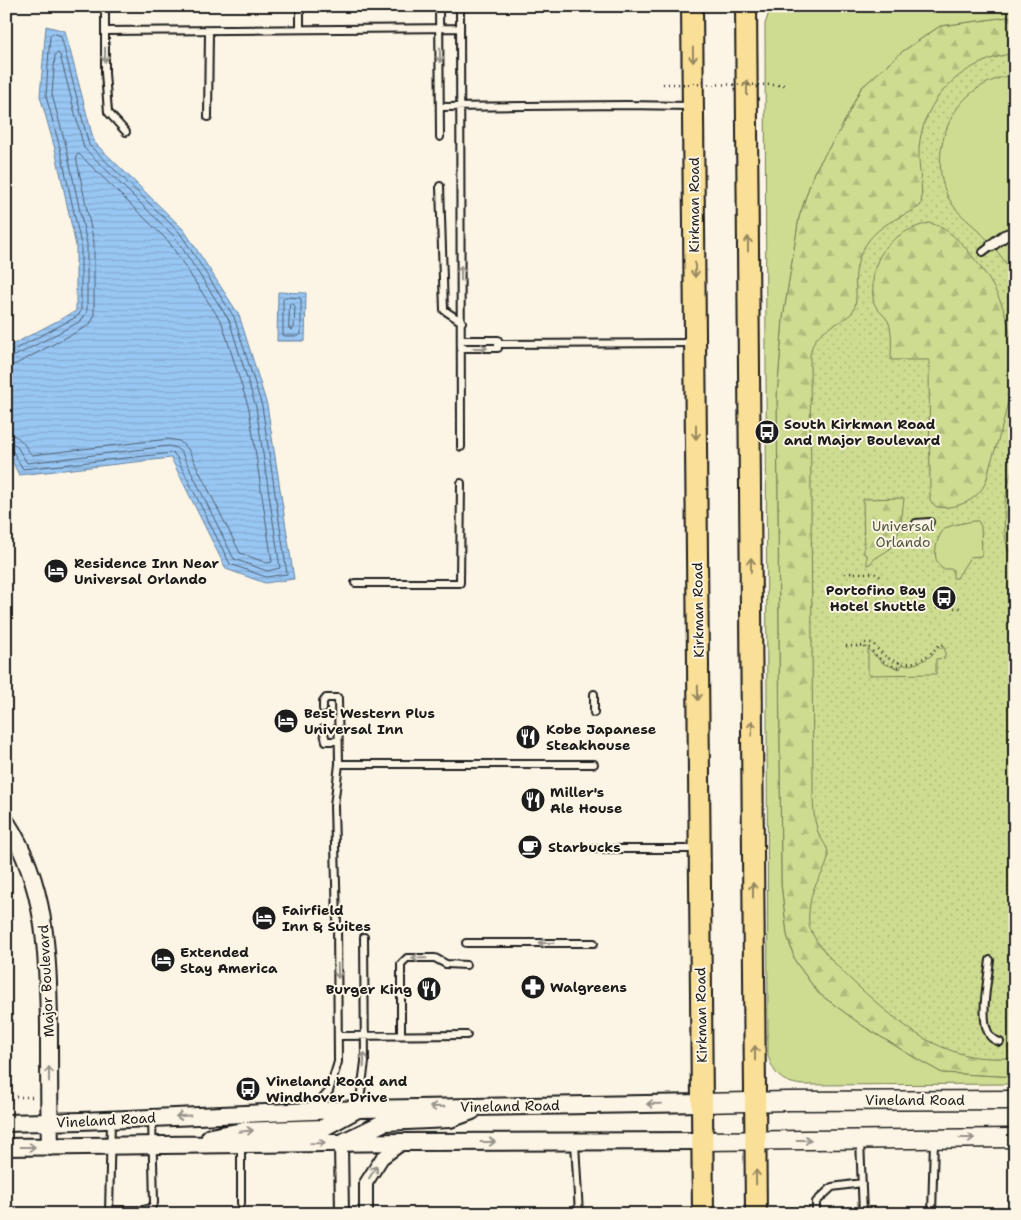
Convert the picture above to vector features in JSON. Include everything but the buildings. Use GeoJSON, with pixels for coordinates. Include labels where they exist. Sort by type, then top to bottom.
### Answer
{"type":"FeatureCollection","features":[{"type":"Feature","properties":{"kind":"main road","name":"Kirkman Road"},"geometry":{"type":"LineString","coordinates":[[692,6],[703,1214]]}},
{"type":"Feature","properties":{"kind":"main road"},"geometry":{"type":"LineString","coordinates":[[746,6],[756,1214]]}},
{"type":"Feature","properties":{"kind":"main road","name":"Vineland Road"},"geometry":{"type":"LineString","coordinates":[[702,1103],[1015,1100]]}},
{"type":"Feature","properties":{"kind":"main road","name":"Vineland Road"},"geometry":{"type":"LineString","coordinates":[[703,1141],[1015,1138]]}},
{"type":"Feature","properties":{"kind":"street"},"geometry":{"type":"LineString","coordinates":[[992,245],[1004,236],[1015,232]]}},
{"type":"Feature","properties":{"kind":"street","name":"Major Boulevard"},"geometry":{"type":"LineString","coordinates":[[6,822],[18,839],[35,883],[44,920],[48,970],[50,1147]]}},
{"type":"Feature","properties":{"kind":"street","name":"Vineland Road"},"geometry":{"type":"LineString","coordinates":[[6,1122],[50,1122],[359,1109],[702,1103]]}},
{"type":"Feature","properties":{"kind":"street"},"geometry":{"type":"LineString","coordinates":[[342,1214],[341,1143],[385,1122],[450,1119],[483,1106]]}},
{"type":"Feature","properties":{"kind":"street"},"geometry":{"type":"LineString","coordinates":[[158,1146],[243,1130],[323,1128],[359,1109]]}},
{"type":"Feature","properties":{"kind":"street","name":"Vineland Road"},"geometry":{"type":"LineString","coordinates":[[6,1147],[404,1142],[703,1141]]}},
{"type":"Feature","properties":{"kind":"street"},"geometry":{"type":"LineString","coordinates":[[366,1214],[366,1183],[382,1158],[404,1142]]}},
{"type":"Feature","properties":{"kind":"lane"},"geometry":{"type":"LineString","coordinates":[[105,6],[105,73],[108,112],[126,132]]}},
{"type":"Feature","properties":{"kind":"lane"},"geometry":{"type":"LineString","coordinates":[[300,6],[300,29]]}},
{"type":"Feature","properties":{"kind":"lane"},"geometry":{"type":"LineString","coordinates":[[439,6],[440,137]]}},
{"type":"Feature","properties":{"kind":"lane"},"geometry":{"type":"LineString","coordinates":[[460,6],[461,448]]}},
{"type":"Feature","properties":{"kind":"lane"},"geometry":{"type":"LineString","coordinates":[[105,31],[460,28]]}},
{"type":"Feature","properties":{"kind":"lane"},"geometry":{"type":"LineString","coordinates":[[208,117],[209,31]]}},
{"type":"Feature","properties":{"kind":"lane"},"geometry":{"type":"LineString","coordinates":[[440,107],[694,106]]}},
{"type":"Feature","properties":{"kind":"lane"},"geometry":{"type":"LineString","coordinates":[[440,186],[444,310],[462,322]]}},
{"type":"Feature","properties":{"kind":"lane"},"geometry":{"type":"LineString","coordinates":[[983,252],[992,245]]}},
{"type":"Feature","properties":{"kind":"lane"},"geometry":{"type":"LineString","coordinates":[[462,340],[498,344]]}},
{"type":"Feature","properties":{"kind":"lane"},"geometry":{"type":"LineString","coordinates":[[462,348],[498,344],[695,343]]}},
{"type":"Feature","properties":{"kind":"lane"},"geometry":{"type":"LineString","coordinates":[[355,583],[460,583],[461,484]]}},
{"type":"Feature","properties":{"kind":"lane"},"geometry":{"type":"LineString","coordinates":[[916,523],[930,522]]}},
{"type":"Feature","properties":{"kind":"lane"},"geometry":{"type":"LineString","coordinates":[[594,694],[594,713]]}},
{"type":"Feature","properties":{"kind":"lane"},"geometry":{"type":"LineString","coordinates":[[312,1111],[329,1091],[338,1062],[334,806],[339,764],[338,698],[326,698],[323,702],[323,709]]}},
{"type":"Feature","properties":{"kind":"lane"},"geometry":{"type":"LineString","coordinates":[[323,729],[326,741],[338,741]]}},
{"type":"Feature","properties":{"kind":"lane"},"geometry":{"type":"LineString","coordinates":[[339,764],[594,764]]}},
{"type":"Feature","properties":{"kind":"lane"},"geometry":{"type":"LineString","coordinates":[[594,849],[700,849]]}},
{"type":"Feature","properties":{"kind":"lane"},"geometry":{"type":"LineString","coordinates":[[359,1109],[365,1062],[364,937]]}},
{"type":"Feature","properties":{"kind":"lane"},"geometry":{"type":"LineString","coordinates":[[466,943],[594,943]]}},
{"type":"Feature","properties":{"kind":"lane"},"geometry":{"type":"LineString","coordinates":[[402,1035],[401,964],[407,958],[435,958],[446,964],[466,965]]}},
{"type":"Feature","properties":{"kind":"lane"},"geometry":{"type":"LineString","coordinates":[[990,960],[985,1001],[985,1024],[993,1040],[1000,1042]]}},
{"type":"Feature","properties":{"kind":"lane"},"geometry":{"type":"LineString","coordinates":[[338,1036],[467,1034]]}},
{"type":"Feature","properties":{"kind":"lane"},"geometry":{"type":"LineString","coordinates":[[111,1119],[109,1212],[143,1210],[151,1208],[154,1203],[158,1146],[152,1118]]}},
{"type":"Feature","properties":{"kind":"lane"},"geometry":{"type":"LineString","coordinates":[[932,1214],[934,1138]]}},
{"type":"Feature","properties":{"kind":"lane"},"geometry":{"type":"LineString","coordinates":[[860,1139],[863,1214]]}},
{"type":"Feature","properties":{"kind":"lane"},"geometry":{"type":"LineString","coordinates":[[575,1142],[579,1214]]}},
{"type":"Feature","properties":{"kind":"lane"},"geometry":{"type":"LineString","coordinates":[[241,1144],[241,1203]]}},
{"type":"Feature","properties":{"kind":"lane"},"geometry":{"type":"LineString","coordinates":[[816,1214],[816,1202],[832,1187],[862,1183]]}},
{"type":"Feature","properties":{"kind":"path"},"geometry":{"type":"LineString","coordinates":[[662,84],[784,85]]}},
{"type":"Feature","properties":{"kind":"path"},"geometry":{"type":"LineString","coordinates":[[845,573],[874,573],[883,578]]}},
{"type":"Feature","properties":{"kind":"path"},"geometry":{"type":"LineString","coordinates":[[931,608],[944,608]]}},
{"type":"Feature","properties":{"kind":"path"},"geometry":{"type":"LineString","coordinates":[[954,608],[964,608]]}},
{"type":"Feature","properties":{"kind":"path"},"geometry":{"type":"LineString","coordinates":[[846,646],[865,646],[865,648],[870,648],[886,663],[898,667],[899,662],[919,661],[930,655],[939,645],[945,645]]}},
{"type":"Feature","properties":{"kind":"path"},"geometry":{"type":"LineString","coordinates":[[6,1097],[40,1097]]}},
{"type":"Feature","properties":{"kind":"green space"},"geometry":{"type":"Polygon","coordinates":[[[771,6],[1015,6],[1015,16],[940,26],[903,51],[861,88],[840,130],[814,172],[799,217],[783,318],[777,396],[781,884],[787,935],[795,961],[818,993],[863,1026],[915,1058],[942,1073],[1015,1077],[1015,1084],[802,1085],[789,1082],[780,1077],[773,1069],[768,1056],[765,24],[771,6]]]}},
{"type":"Feature","properties":{"kind":"green space","name":"Universal Orlando"},"geometry":{"type":"Polygon","coordinates":[[[792,6],[1015,6],[1015,1077],[797,1077],[792,6]]]}},
{"type":"Feature","properties":{"kind":"green space"},"geometry":{"type":"Polygon","coordinates":[[[1015,16],[1015,53],[981,63],[966,71],[941,93],[932,107],[924,122],[919,148],[922,189],[921,205],[889,222],[869,240],[860,255],[856,278],[856,302],[853,311],[848,317],[820,334],[811,349],[813,798],[816,826],[828,852],[828,857],[812,894],[809,920],[810,928],[816,940],[841,970],[874,1001],[905,1026],[928,1041],[960,1053],[984,1058],[1015,1058],[1015,1077],[942,1073],[863,1026],[818,993],[795,961],[787,935],[781,884],[777,396],[783,318],[799,217],[814,172],[840,130],[861,88],[903,51],[940,26],[1015,16]]]}},
{"type":"Feature","properties":{"kind":"green space"},"geometry":{"type":"Polygon","coordinates":[[[1015,75],[1015,279],[994,247],[958,212],[949,199],[941,175],[940,163],[944,138],[958,107],[971,93],[987,83],[1015,75]]]}},
{"type":"Feature","properties":{"kind":"green space"},"geometry":{"type":"Polygon","coordinates":[[[929,223],[942,228],[959,241],[989,279],[1001,303],[1011,338],[1012,375],[1006,412],[985,484],[971,500],[946,507],[936,506],[930,500],[929,360],[891,360],[890,325],[873,301],[874,271],[883,251],[898,236],[929,223]]]}},
{"type":"Feature","properties":{"kind":"green space"},"geometry":{"type":"Polygon","coordinates":[[[1015,462],[1015,551],[1008,551],[1004,517],[1008,484],[1015,462]]]}},
{"type":"Feature","properties":{"kind":"green space"},"geometry":{"type":"Polygon","coordinates":[[[904,498],[896,539],[888,550],[867,565],[867,555],[864,554],[863,499],[904,498]]]}},
{"type":"Feature","properties":{"kind":"green space"},"geometry":{"type":"Polygon","coordinates":[[[978,521],[981,526],[982,556],[970,557],[957,578],[953,578],[953,569],[942,569],[936,559],[936,547],[939,538],[946,528],[978,521]]]}},
{"type":"Feature","properties":{"kind":"green space"},"geometry":{"type":"Polygon","coordinates":[[[939,648],[945,648],[945,658],[936,659],[936,674],[868,675],[868,649],[884,664],[900,669],[901,665],[922,661],[939,648]]]}},
{"type":"Feature","properties":{"kind":"water"},"geometry":{"type":"Polygon","coordinates":[[[46,26],[65,31],[94,142],[184,230],[239,315],[267,405],[294,579],[265,583],[226,569],[171,458],[19,475],[6,449],[6,348],[76,311],[76,246],[55,149],[40,96],[46,26]]]}},
{"type":"Feature","properties":{"kind":"water"},"geometry":{"type":"Polygon","coordinates":[[[278,292],[306,293],[305,341],[277,341],[278,292]]]}},
{"type":"Feature","properties":{"kind":"place","name":"South Kirkman Road and Major Boulevard"},"geometry":{"type":"Point","coordinates":[767,432]}},
{"type":"Feature","properties":{"kind":"place","name":"Residence Inn Near Universal Orlando"},"geometry":{"type":"Point","coordinates":[56,571]}},
{"type":"Feature","properties":{"kind":"place","name":"Portofino Bay Hotel Shuttle"},"geometry":{"type":"Point","coordinates":[944,598]}},
{"type":"Feature","properties":{"kind":"place","name":"Best Western Plus Universal Inn"},"geometry":{"type":"Point","coordinates":[286,721]}},
{"type":"Feature","properties":{"kind":"place","name":"Kobe Japanese Steakhouse"},"geometry":{"type":"Point","coordinates":[528,737]}},
{"type":"Feature","properties":{"kind":"place","name":"Miller's Ale House"},"geometry":{"type":"Point","coordinates":[533,800]}},
{"type":"Feature","properties":{"kind":"place","name":"Starbucks"},"geometry":{"type":"Point","coordinates":[530,847]}},
{"type":"Feature","properties":{"kind":"place","name":"Fairfield Inn & Suites"},"geometry":{"type":"Point","coordinates":[264,918]}},
{"type":"Feature","properties":{"kind":"place","name":"Extended Stay America"},"geometry":{"type":"Point","coordinates":[163,960]}},
{"type":"Feature","properties":{"kind":"place","name":"Walgreens"},"geometry":{"type":"Point","coordinates":[533,987]}},
{"type":"Feature","properties":{"kind":"place","name":"Burger King"},"geometry":{"type":"Point","coordinates":[429,989]}},
{"type":"Feature","properties":{"kind":"place","name":"Vineland Road and Windhover Drive"},"geometry":{"type":"Point","coordinates":[248,1089]}}]}
